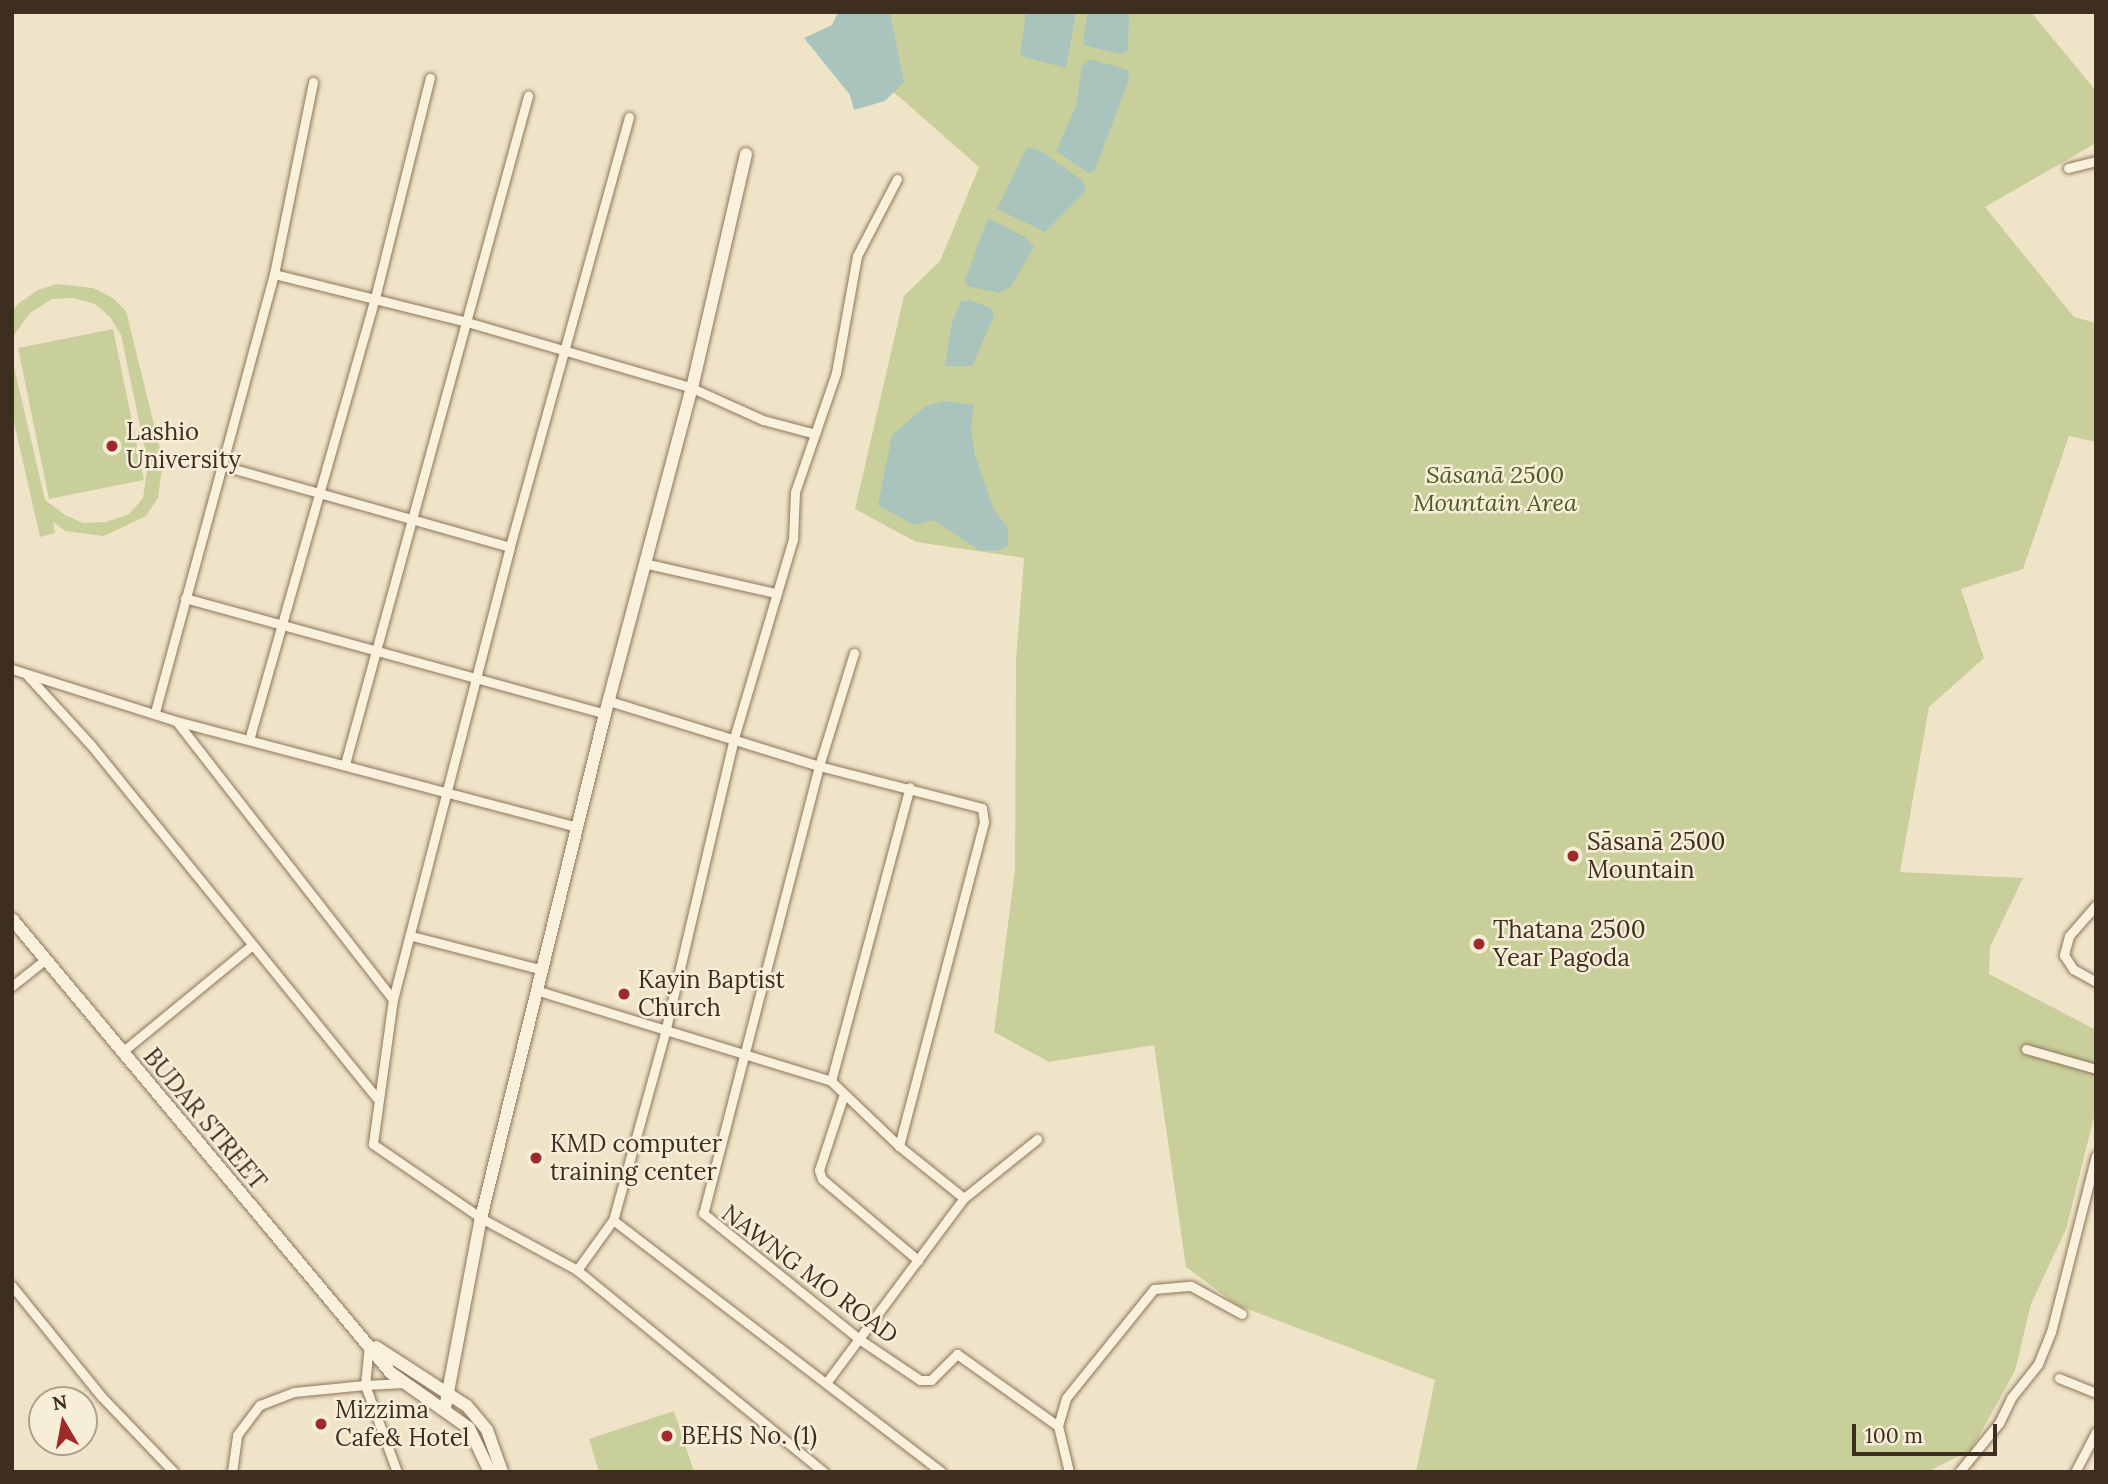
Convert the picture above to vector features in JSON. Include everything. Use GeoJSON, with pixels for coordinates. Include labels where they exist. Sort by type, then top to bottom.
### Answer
{"type":"FeatureCollection","features":[{"type":"Feature","properties":{"kind":"street"},"geometry":{"type":"LineString","coordinates":[[249,740],[285,626],[316,493],[374,298],[430,78]]}},
{"type":"Feature","properties":{"kind":"street"},"geometry":{"type":"LineString","coordinates":[[155,712],[274,274],[313,82]]}},
{"type":"Feature","properties":{"kind":"street"},"geometry":{"type":"LineString","coordinates":[[345,764],[410,516],[467,322],[528,96]]}},
{"type":"Feature","properties":{"kind":"street"},"geometry":{"type":"LineString","coordinates":[[629,117],[567,353],[510,547],[446,792],[412,936],[393,999],[376,1097],[373,1144],[481,1218],[577,1270],[824,1472]]}},
{"type":"Feature","properties":{"kind":"street"},"geometry":{"type":"LineString","coordinates":[[445,1408],[481,1218],[607,707],[648,564],[692,388],[746,153]]}},
{"type":"Feature","properties":{"kind":"street"},"geometry":{"type":"LineString","coordinates":[[2068,168],[2096,161]]}},
{"type":"Feature","properties":{"kind":"street"},"geometry":{"type":"LineString","coordinates":[[577,1270],[613,1220],[665,1032],[734,738],[793,539],[795,492],[812,433],[822,423],[835,373],[857,256],[897,178]]}},
{"type":"Feature","properties":{"kind":"street"},"geometry":{"type":"LineString","coordinates":[[274,274],[467,322],[692,388],[763,420],[812,433]]}},
{"type":"Feature","properties":{"kind":"street"},"geometry":{"type":"LineString","coordinates":[[220,465],[316,493],[410,516],[510,547]]}},
{"type":"Feature","properties":{"kind":"street"},"geometry":{"type":"LineString","coordinates":[[648,564],[776,593]]}},
{"type":"Feature","properties":{"kind":"street"},"geometry":{"type":"LineString","coordinates":[[185,598],[477,678],[734,738],[819,766],[982,807],[985,822],[899,1146]]}},
{"type":"Feature","properties":{"kind":"street","name":"NAWNG MO ROAD"},"geometry":{"type":"LineString","coordinates":[[854,653],[819,766],[747,1053],[703,1213],[859,1339],[926,1381],[950,1357],[966,1357],[994,1384],[1058,1426]]}},
{"type":"Feature","properties":{"kind":"street"},"geometry":{"type":"LineString","coordinates":[[12,669],[155,712],[176,721],[577,827]]}},
{"type":"Feature","properties":{"kind":"street"},"geometry":{"type":"LineString","coordinates":[[25,673],[91,745],[250,947],[376,1097]]}},
{"type":"Feature","properties":{"kind":"street"},"geometry":{"type":"LineString","coordinates":[[176,721],[393,999]]}},
{"type":"Feature","properties":{"kind":"street"},"geometry":{"type":"LineString","coordinates":[[831,1081],[910,787]]}},
{"type":"Feature","properties":{"kind":"street"},"geometry":{"type":"LineString","coordinates":[[2096,905],[2069,936],[2064,955],[2073,969],[2096,982]]}},
{"type":"Feature","properties":{"kind":"street","name":"BUDAR STREET"},"geometry":{"type":"LineString","coordinates":[[12,919],[310,1280],[369,1343]]}},
{"type":"Feature","properties":{"kind":"street"},"geometry":{"type":"LineString","coordinates":[[412,936],[543,970]]}},
{"type":"Feature","properties":{"kind":"street"},"geometry":{"type":"LineString","coordinates":[[122,1052],[250,947]]}},
{"type":"Feature","properties":{"kind":"street"},"geometry":{"type":"LineString","coordinates":[[12,986],[46,959]]}},
{"type":"Feature","properties":{"kind":"street"},"geometry":{"type":"LineString","coordinates":[[539,991],[831,1081],[843,1097],[964,1198]]}},
{"type":"Feature","properties":{"kind":"street"},"geometry":{"type":"LineString","coordinates":[[2026,1049],[2096,1069]]}},
{"type":"Feature","properties":{"kind":"street"},"geometry":{"type":"LineString","coordinates":[[843,1097],[819,1170],[822,1179],[918,1259]]}},
{"type":"Feature","properties":{"kind":"street"},"geometry":{"type":"LineString","coordinates":[[826,1383],[964,1198],[1037,1139]]}},
{"type":"Feature","properties":{"kind":"street"},"geometry":{"type":"LineString","coordinates":[[1959,1472],[1999,1423],[2047,1343],[2074,1254],[2096,1156]]}},
{"type":"Feature","properties":{"kind":"street"},"geometry":{"type":"LineString","coordinates":[[613,1220],[942,1472]]}},
{"type":"Feature","properties":{"kind":"street"},"geometry":{"type":"LineString","coordinates":[[12,1286],[101,1396],[174,1472]]}},
{"type":"Feature","properties":{"kind":"street"},"geometry":{"type":"LineString","coordinates":[[1069,1472],[1058,1426],[1066,1398],[1154,1289],[1191,1286],[1242,1314]]}},
{"type":"Feature","properties":{"kind":"street"},"geometry":{"type":"LineString","coordinates":[[369,1343],[404,1383],[445,1408],[475,1437],[490,1472]]}},
{"type":"Feature","properties":{"kind":"street"},"geometry":{"type":"LineString","coordinates":[[369,1343],[365,1385],[397,1472]]}},
{"type":"Feature","properties":{"kind":"street"},"geometry":{"type":"LineString","coordinates":[[369,1343],[478,1417],[502,1472]]}},
{"type":"Feature","properties":{"kind":"street"},"geometry":{"type":"LineString","coordinates":[[2059,1378],[2096,1393]]}},
{"type":"Feature","properties":{"kind":"street"},"geometry":{"type":"LineString","coordinates":[[232,1472],[237,1435],[260,1405],[294,1392],[404,1383]]}},
{"type":"Feature","properties":{"kind":"street"},"geometry":{"type":"LineString","coordinates":[[2075,1472],[2096,1432]]}},
{"type":"Feature","properties":{"kind":"green space","name":"Sāsanā 2500 Mountain Area"},"geometry":{"type":"Polygon","coordinates":[[[841,12],[2031,12],[2096,91],[2096,143],[1985,207],[2074,317],[2096,323],[2096,442],[2069,436],[2023,569],[1961,589],[1984,658],[1929,707],[1900,872],[2023,878],[1990,947],[1989,974],[2096,1030],[2096,1109],[2066,1229],[2031,1304],[2015,1371],[1971,1450],[1927,1472],[1416,1472],[1435,1380],[1237,1305],[1186,1267],[1154,1045],[1049,1062],[994,1032],[1015,870],[1016,659],[1024,558],[916,542],[855,509],[904,296],[940,261],[979,167],[848,52],[841,12]]]}},
{"type":"Feature","properties":{"kind":"green space"},"geometry":{"type":"Polygon","coordinates":[[[57,284],[93,288],[113,298],[126,311],[163,461],[158,498],[146,516],[104,536],[65,531],[53,522],[55,533],[40,537],[12,414],[12,358],[45,500],[65,515],[83,523],[106,522],[129,514],[143,498],[148,464],[121,335],[110,317],[95,304],[74,298],[52,299],[30,313],[12,338],[12,312],[19,303],[38,290],[57,284]]]}},
{"type":"Feature","properties":{"kind":"green space"},"geometry":{"type":"Polygon","coordinates":[[[113,329],[144,480],[49,499],[18,348],[113,329]]]}},
{"type":"Feature","properties":{"kind":"green space"},"geometry":{"type":"Polygon","coordinates":[[[674,1411],[694,1472],[599,1472],[589,1439],[674,1411]]]}},
{"type":"Feature","properties":{"kind":"water"},"geometry":{"type":"Polygon","coordinates":[[[838,12],[890,12],[904,82],[885,101],[854,110],[850,95],[804,38],[832,25],[838,12]]]}},
{"type":"Feature","properties":{"kind":"water"},"geometry":{"type":"Polygon","coordinates":[[[1026,12],[1076,12],[1066,68],[1020,56],[1026,12]]]}},
{"type":"Feature","properties":{"kind":"water"},"geometry":{"type":"Polygon","coordinates":[[[1087,12],[1129,12],[1128,50],[1120,54],[1083,45],[1087,12]]]}},
{"type":"Feature","properties":{"kind":"water"},"geometry":{"type":"Polygon","coordinates":[[[1090,59],[1128,70],[1129,79],[1095,170],[1088,173],[1056,151],[1076,106],[1082,66],[1090,59]]]}},
{"type":"Feature","properties":{"kind":"water"},"geometry":{"type":"Polygon","coordinates":[[[1027,147],[1041,151],[1083,181],[1086,191],[1045,232],[997,209],[1027,147]]]}},
{"type":"Feature","properties":{"kind":"water"},"geometry":{"type":"Polygon","coordinates":[[[988,218],[1025,237],[1034,247],[1011,286],[1000,293],[967,286],[965,280],[988,218]]]}},
{"type":"Feature","properties":{"kind":"water"},"geometry":{"type":"Polygon","coordinates":[[[970,300],[991,308],[994,316],[972,366],[945,366],[952,322],[961,301],[970,300]]]}},
{"type":"Feature","properties":{"kind":"water"},"geometry":{"type":"Polygon","coordinates":[[[945,401],[974,405],[971,427],[975,455],[993,508],[1008,528],[1008,546],[997,551],[979,550],[933,520],[914,525],[878,505],[892,435],[926,406],[945,401]]]}},
{"type":"Feature","properties":{"kind":"place","name":"Lashio University"},"geometry":{"type":"Point","coordinates":[112,446]}},
{"type":"Feature","properties":{"kind":"place","name":"Sāsanā 2500 Mountain"},"geometry":{"type":"Point","coordinates":[1573,856]}},
{"type":"Feature","properties":{"kind":"place","name":"Thatana 2500 Year Pagoda"},"geometry":{"type":"Point","coordinates":[1479,944]}},
{"type":"Feature","properties":{"kind":"place","name":"Kayin Baptist Church"},"geometry":{"type":"Point","coordinates":[624,994]}},
{"type":"Feature","properties":{"kind":"place","name":"KMD computer training center"},"geometry":{"type":"Point","coordinates":[536,1158]}},
{"type":"Feature","properties":{"kind":"place","name":"Mizzima Cafe& Hotel"},"geometry":{"type":"Point","coordinates":[321,1424]}},
{"type":"Feature","properties":{"kind":"place","name":"BEHS No. (1)"},"geometry":{"type":"Point","coordinates":[667,1436]}}]}
